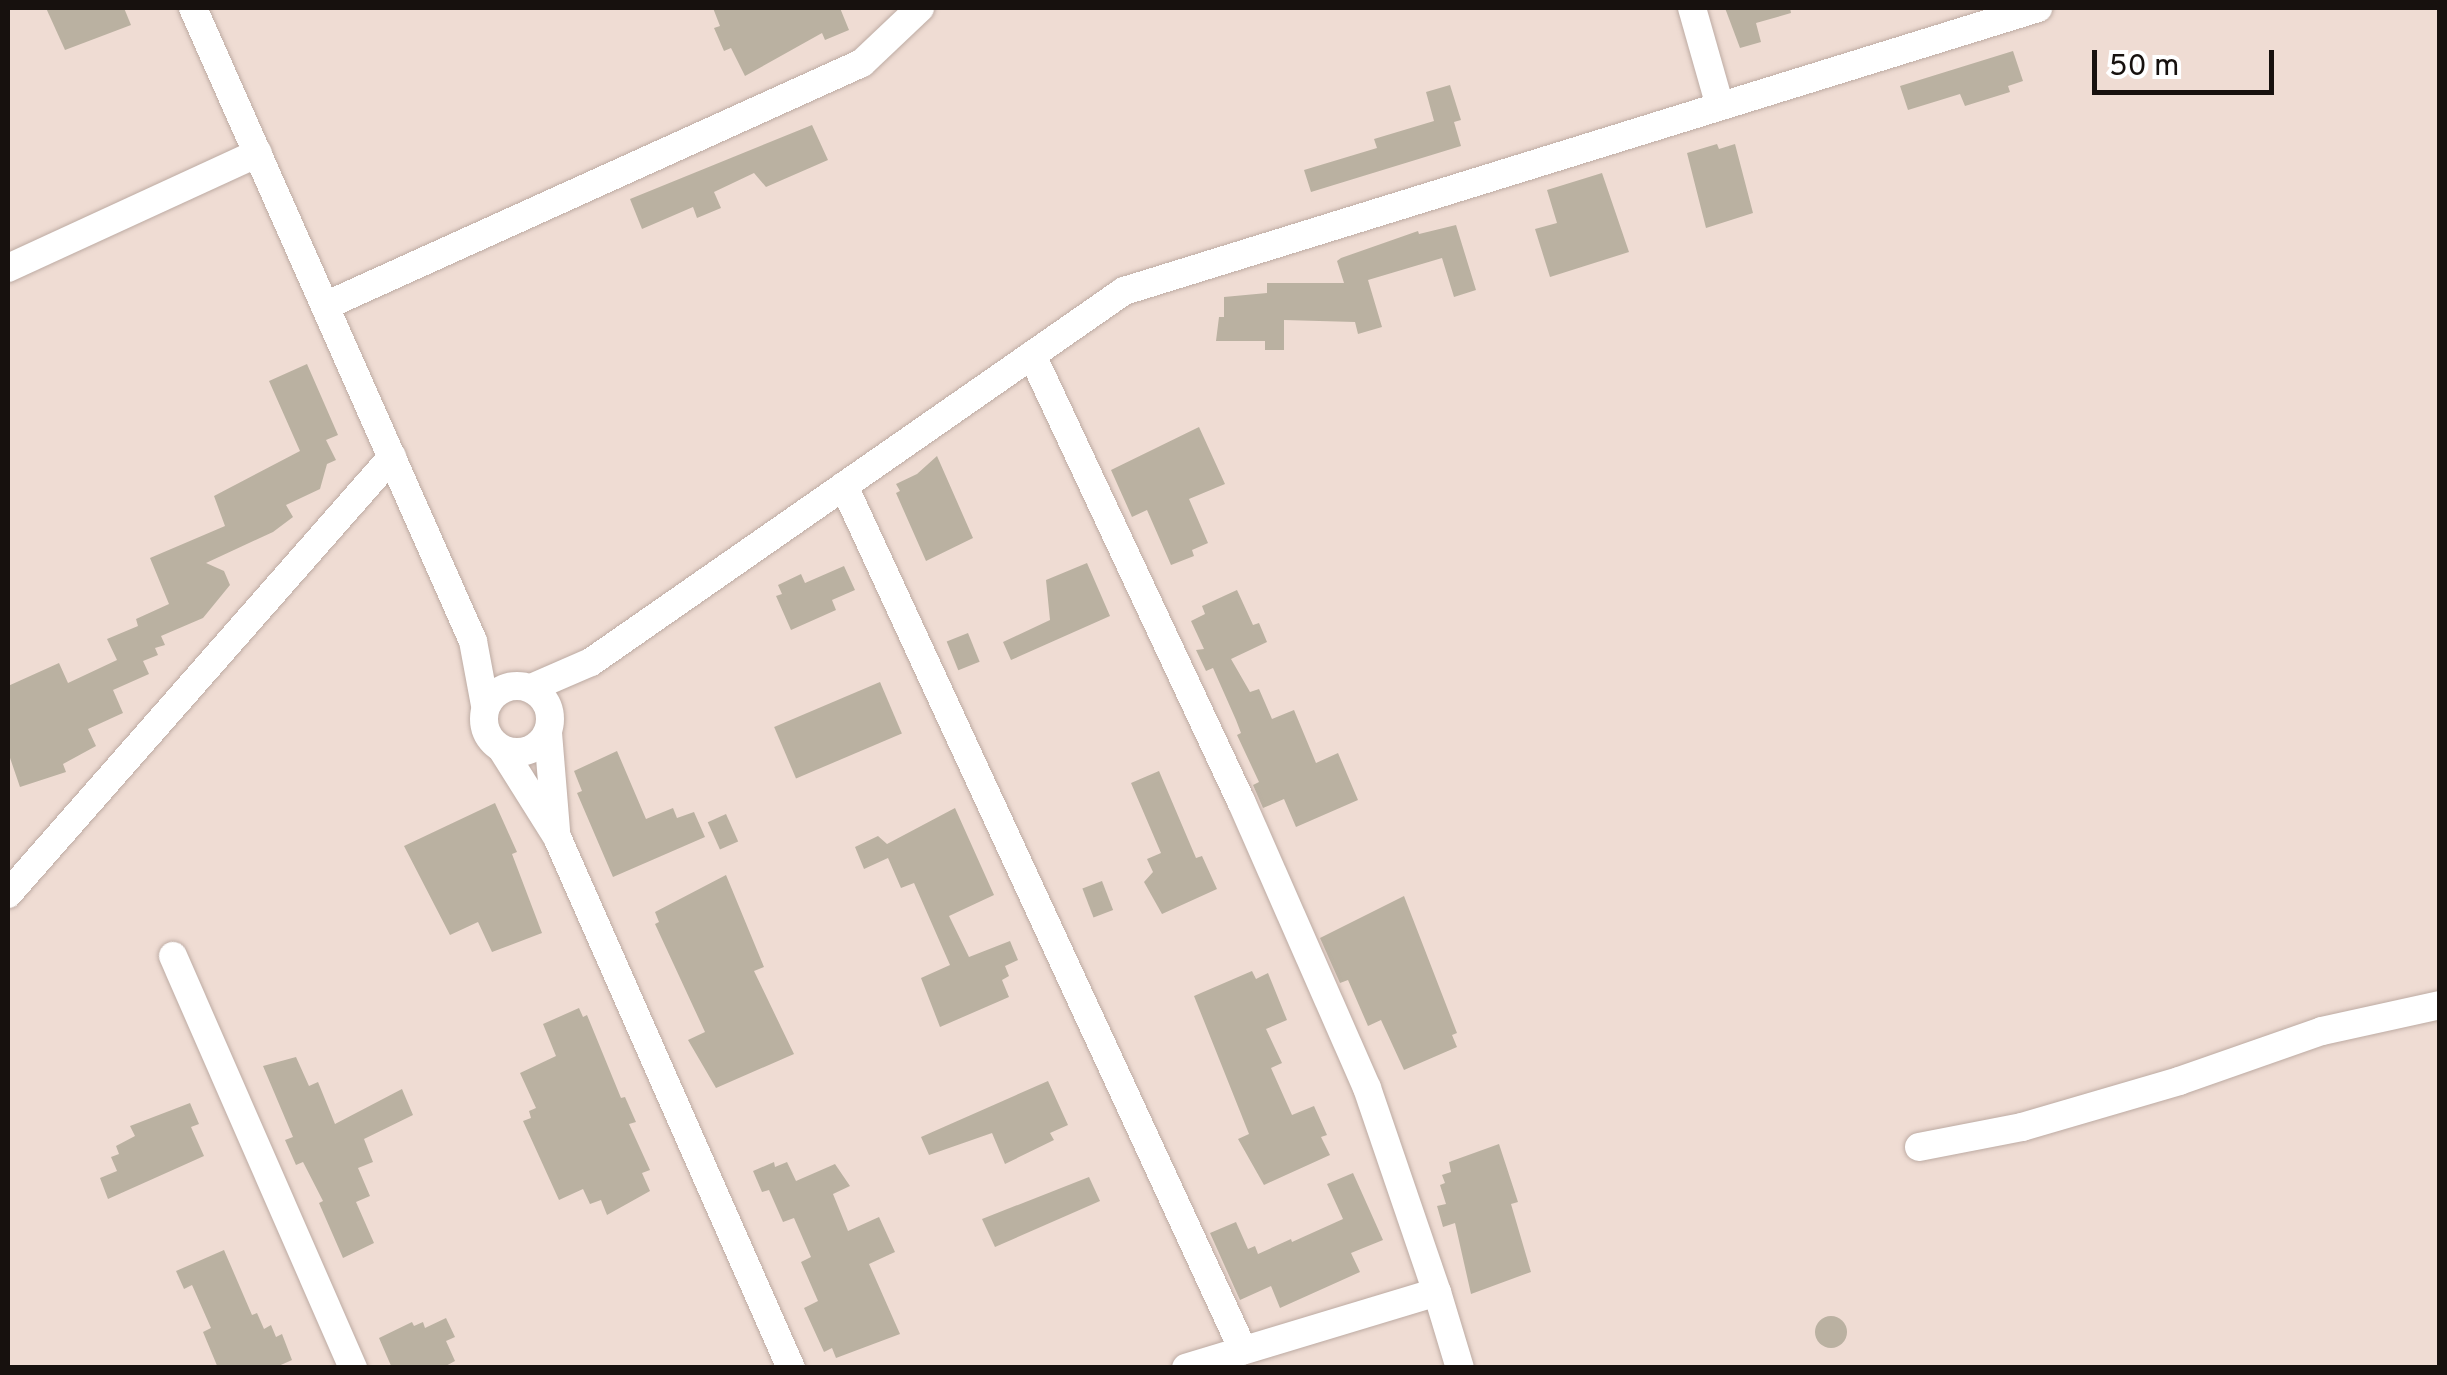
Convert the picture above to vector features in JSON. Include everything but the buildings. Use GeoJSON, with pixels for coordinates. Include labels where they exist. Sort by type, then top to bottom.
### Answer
{"type":"FeatureCollection","features":[{"type":"Feature","properties":{"kind":"street"},"geometry":{"type":"LineString","coordinates":[[194,8],[473,641],[485,705],[484,732],[503,751],[557,838],[792,1368]]}},
{"type":"Feature","properties":{"kind":"street"},"geometry":{"type":"LineString","coordinates":[[325,306],[862,63],[920,8]]}},
{"type":"Feature","properties":{"kind":"street"},"geometry":{"type":"LineString","coordinates":[[1692,8],[1720,106]]}},
{"type":"Feature","properties":{"kind":"street"},"geometry":{"type":"LineString","coordinates":[[485,705],[498,690],[521,687],[590,662],[1124,291],[2038,8]]}},
{"type":"Feature","properties":{"kind":"street"},"geometry":{"type":"LineString","coordinates":[[8,268],[258,153]]}},
{"type":"Feature","properties":{"kind":"street"},"geometry":{"type":"LineString","coordinates":[[1032,355],[1241,801],[1360,1070],[1460,1368]]}},
{"type":"Feature","properties":{"kind":"street"},"geometry":{"type":"LineString","coordinates":[[8,894],[392,457]]}},
{"type":"Feature","properties":{"kind":"street"},"geometry":{"type":"LineString","coordinates":[[844,486],[1244,1350]]}},
{"type":"Feature","properties":{"kind":"street"},"geometry":{"type":"LineString","coordinates":[[473,641],[521,687],[540,695],[549,723],[557,838]]}},
{"type":"Feature","properties":{"kind":"street"},"geometry":{"type":"LineString","coordinates":[[503,751],[529,752],[590,662]]}},
{"type":"Feature","properties":{"kind":"street"},"geometry":{"type":"LineString","coordinates":[[174,956],[353,1368]]}},
{"type":"Feature","properties":{"kind":"street"},"geometry":{"type":"LineString","coordinates":[[1919,1147],[2022,1128],[2179,1081],[2322,1030],[2440,1005]]}},
{"type":"Feature","properties":{"kind":"street"},"geometry":{"type":"LineString","coordinates":[[1186,1368],[1437,1292]]}}]}
